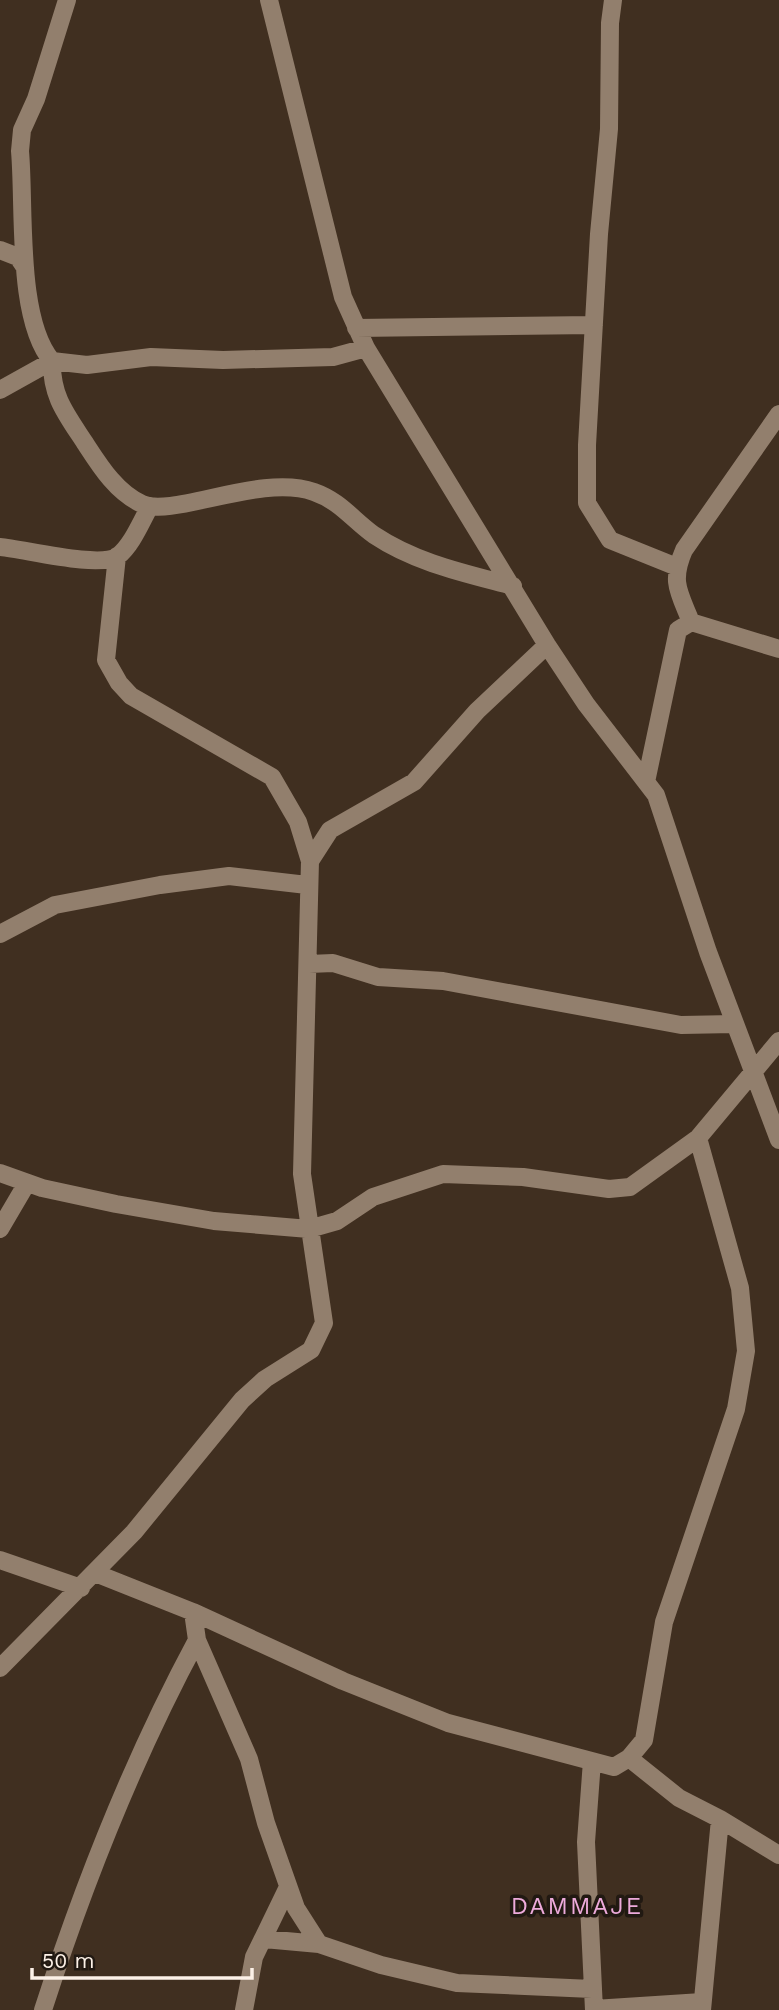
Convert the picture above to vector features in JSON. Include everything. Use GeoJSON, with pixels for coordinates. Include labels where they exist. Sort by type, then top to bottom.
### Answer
{"type":"FeatureCollection","features":[{"type":"Feature","properties":{"kind":"street"},"geometry":{"type":"LineString","coordinates":[[67,0],[36,99],[22,130],[24,266],[38,343],[52,362],[51,385],[98,463],[122,492],[150,506],[281,485],[313,491],[341,504],[372,534],[425,563],[513,586]]}},
{"type":"Feature","properties":{"kind":"street"},"geometry":{"type":"LineString","coordinates":[[269,0],[343,298],[356,328],[547,645],[586,704],[656,795],[734,1024],[779,1140]]}},
{"type":"Feature","properties":{"kind":"street"},"geometry":{"type":"LineString","coordinates":[[613,0],[610,23],[609,129],[599,234],[587,445],[587,503],[610,540],[677,567]]}},
{"type":"Feature","properties":{"kind":"street"},"geometry":{"type":"LineString","coordinates":[[0,250],[18,257],[24,266]]}},
{"type":"Feature","properties":{"kind":"street"},"geometry":{"type":"LineString","coordinates":[[356,328],[594,325]]}},
{"type":"Feature","properties":{"kind":"street"},"geometry":{"type":"LineString","coordinates":[[0,390],[52,362],[87,365],[151,357],[223,360],[332,357],[366,348]]}},
{"type":"Feature","properties":{"kind":"street"},"geometry":{"type":"LineString","coordinates":[[691,622],[674,580],[684,550],[779,414]]}},
{"type":"Feature","properties":{"kind":"street"},"geometry":{"type":"LineString","coordinates":[[0,1668],[134,1532],[242,1400],[265,1379],[311,1350],[324,1323],[302,1174],[309,964],[307,885],[310,861],[299,822],[272,777],[141,702],[119,683],[106,660],[117,556],[132,538],[150,506]]}},
{"type":"Feature","properties":{"kind":"street"},"geometry":{"type":"LineString","coordinates":[[0,547],[87,560],[117,556]]}},
{"type":"Feature","properties":{"kind":"street"},"geometry":{"type":"LineString","coordinates":[[646,782],[678,629],[691,622],[779,649]]}},
{"type":"Feature","properties":{"kind":"street"},"geometry":{"type":"LineString","coordinates":[[310,861],[330,830],[414,782],[477,711],[547,645]]}},
{"type":"Feature","properties":{"kind":"street"},"geometry":{"type":"LineString","coordinates":[[0,934],[55,905],[160,885],[229,876],[307,885]]}},
{"type":"Feature","properties":{"kind":"street"},"geometry":{"type":"LineString","coordinates":[[309,964],[334,963],[379,977],[443,981],[681,1025],[734,1024]]}},
{"type":"Feature","properties":{"kind":"street"},"geometry":{"type":"LineString","coordinates":[[0,1173],[27,1183],[104,1201],[214,1221],[309,1229],[337,1220],[373,1197],[443,1174],[523,1177],[609,1189],[630,1187],[698,1138],[779,1041]]}},
{"type":"Feature","properties":{"kind":"street"},"geometry":{"type":"LineString","coordinates":[[95,1573],[193,1612],[343,1681],[448,1723],[614,1767],[629,1758],[644,1740],[664,1622],[736,1409],[746,1350],[740,1288],[698,1138]]}},
{"type":"Feature","properties":{"kind":"street"},"geometry":{"type":"LineString","coordinates":[[0,1229],[27,1183]]}},
{"type":"Feature","properties":{"kind":"street"},"geometry":{"type":"LineString","coordinates":[[0,1560],[81,1588]]}},
{"type":"Feature","properties":{"kind":"street"},"geometry":{"type":"LineString","coordinates":[[193,1612],[197,1640],[249,1759],[266,1823],[288,1887],[296,1908],[319,1944]]}},
{"type":"Feature","properties":{"kind":"street"},"geometry":{"type":"LineString","coordinates":[[43,2010],[80,1901],[159,1712],[197,1640]]}},
{"type":"Feature","properties":{"kind":"street"},"geometry":{"type":"LineString","coordinates":[[629,1758],[678,1798],[720,1818],[779,1855]]}},
{"type":"Feature","properties":{"kind":"street"},"geometry":{"type":"LineString","coordinates":[[592,1761],[586,1842],[594,2010],[702,2006],[720,1818]]}},
{"type":"Feature","properties":{"kind":"street"},"geometry":{"type":"LineString","coordinates":[[244,2010],[252,1964],[288,1887]]}},
{"type":"Feature","properties":{"kind":"street"},"geometry":{"type":"LineString","coordinates":[[264,1939],[319,1944],[381,1965],[457,1983],[592,1989]]}},
{"type":"Feature","properties":{"kind":"district","name":"DAMMAJE"},"geometry":{"type":"Point","coordinates":[577,1906]}}]}
